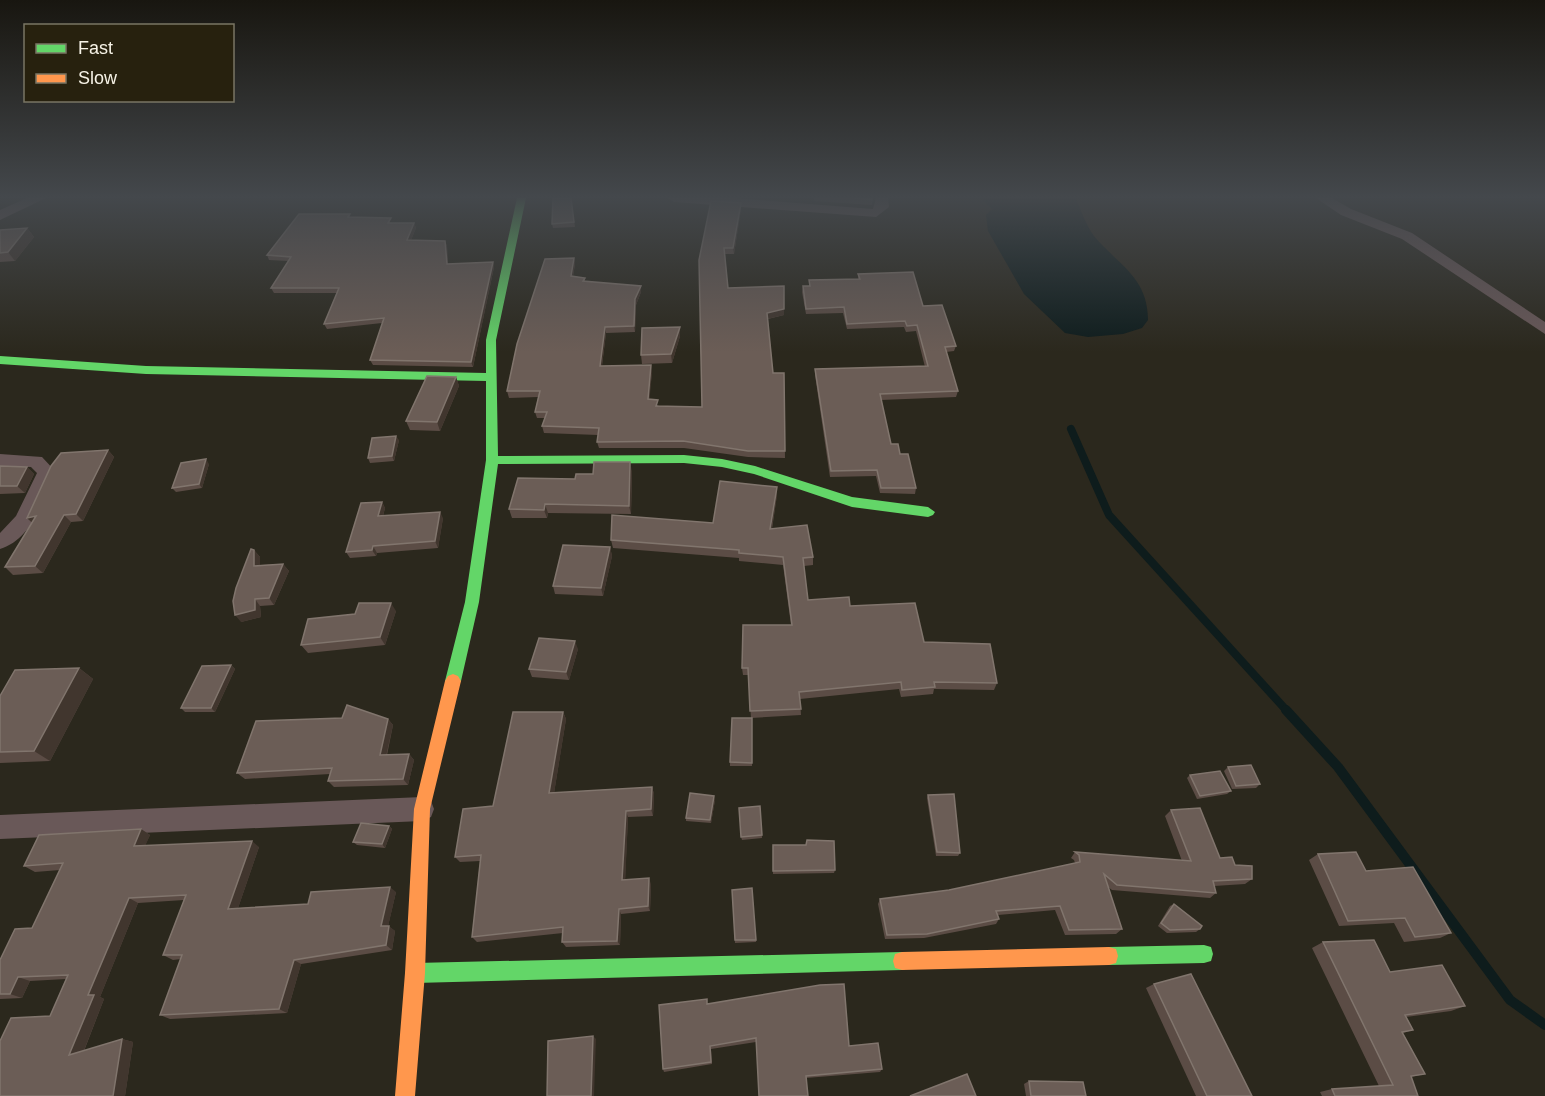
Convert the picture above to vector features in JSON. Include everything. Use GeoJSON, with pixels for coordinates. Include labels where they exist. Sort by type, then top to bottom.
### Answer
{"type":"FeatureCollection","features":[{"type":"Feature","properties":{"kind":"street"},"geometry":{"type":"LineString","coordinates":[[405,1096],[415,973],[422,809],[472,602],[492,460],[491,339],[511,249]]}},
{"type":"Feature","properties":{"kind":"street"},"geometry":{"type":"LineString","coordinates":[[1427,249],[1545,329]]}},
{"type":"Feature","properties":{"kind":"street"},"geometry":{"type":"LineString","coordinates":[[0,360],[146,370],[491,377]]}},
{"type":"Feature","properties":{"kind":"street"},"geometry":{"type":"LineString","coordinates":[[492,460],[684,459],[722,463],[755,470],[852,501],[928,512]]}},
{"type":"Feature","properties":{"kind":"street"},"geometry":{"type":"LineString","coordinates":[[0,460],[36,461],[47,472],[26,516],[8,539],[0,542]]}},
{"type":"Feature","properties":{"kind":"street"},"geometry":{"type":"LineString","coordinates":[[0,827],[422,809]]}},
{"type":"Feature","properties":{"kind":"street"},"geometry":{"type":"LineString","coordinates":[[415,973],[1204,954]]}},
{"type":"Feature","properties":{"kind":"shaded area"},"geometry":{"type":"Polygon","coordinates":[[[998,249],[1106,249],[1137,282],[1147,305],[1148,320],[1142,328],[1123,334],[1088,337],[1065,333],[1024,294],[998,249]]]}},
{"type":"Feature","properties":{"kind":"building"},"geometry":{"type":"Polygon","coordinates":[[[0,249],[10,249],[8,252],[0,253],[0,249]]]}},
{"type":"Feature","properties":{"kind":"building"},"geometry":{"type":"Polygon","coordinates":[[[272,249],[446,249],[447,264],[493,262],[471,362],[370,360],[384,318],[324,324],[339,288],[271,288],[291,257],[267,255],[272,249]]]}},
{"type":"Feature","properties":{"kind":"building"},"geometry":{"type":"Polygon","coordinates":[[[701,249],[724,249],[728,288],[784,286],[784,309],[767,313],[773,373],[784,373],[785,451],[748,451],[683,441],[597,442],[599,428],[542,426],[547,412],[535,412],[540,391],[507,391],[517,344],[545,259],[574,258],[571,276],[585,278],[583,281],[641,286],[635,299],[634,326],[605,327],[600,366],[651,365],[648,399],[658,400],[656,406],[702,407],[699,260],[701,249]]]}},
{"type":"Feature","properties":{"kind":"building"},"geometry":{"type":"Polygon","coordinates":[[[913,272],[923,306],[942,305],[956,346],[945,347],[958,391],[880,394],[891,444],[898,444],[900,454],[908,454],[916,488],[881,488],[877,470],[831,471],[815,369],[928,366],[917,325],[907,326],[905,321],[847,324],[844,307],[806,309],[803,286],[810,286],[809,280],[860,279],[858,274],[913,272]]]}},
{"type":"Feature","properties":{"kind":"building"},"geometry":{"type":"Polygon","coordinates":[[[680,327],[671,354],[641,355],[642,328],[680,327]]]}},
{"type":"Feature","properties":{"kind":"building"},"geometry":{"type":"Polygon","coordinates":[[[427,376],[456,377],[437,422],[406,421],[427,376]]]}},
{"type":"Feature","properties":{"kind":"building"},"geometry":{"type":"Polygon","coordinates":[[[396,436],[392,456],[368,458],[372,438],[396,436]]]}},
{"type":"Feature","properties":{"kind":"building"},"geometry":{"type":"Polygon","coordinates":[[[108,450],[76,514],[64,515],[35,566],[5,567],[36,516],[27,518],[51,466],[61,453],[108,450]]]}},
{"type":"Feature","properties":{"kind":"building"},"geometry":{"type":"Polygon","coordinates":[[[206,459],[199,484],[172,488],[181,463],[206,459]]]}},
{"type":"Feature","properties":{"kind":"building"},"geometry":{"type":"Polygon","coordinates":[[[594,462],[630,462],[629,506],[545,504],[544,510],[509,509],[518,478],[575,479],[576,474],[593,474],[594,462]]]}},
{"type":"Feature","properties":{"kind":"building"},"geometry":{"type":"Polygon","coordinates":[[[0,466],[27,467],[17,486],[0,486],[0,466]]]}},
{"type":"Feature","properties":{"kind":"building"},"geometry":{"type":"Polygon","coordinates":[[[720,481],[777,487],[770,529],[807,525],[813,557],[803,558],[808,600],[849,597],[850,606],[915,603],[924,642],[990,644],[997,683],[934,682],[935,687],[902,690],[901,682],[799,692],[801,709],[750,711],[748,668],[742,668],[743,625],[792,625],[783,557],[739,553],[739,550],[611,540],[612,515],[713,523],[720,481]]]}},
{"type":"Feature","properties":{"kind":"building"},"geometry":{"type":"Polygon","coordinates":[[[382,502],[378,516],[440,512],[435,541],[373,546],[372,550],[346,552],[361,503],[382,502]]]}},
{"type":"Feature","properties":{"kind":"building"},"geometry":{"type":"Polygon","coordinates":[[[563,545],[610,547],[601,588],[553,586],[563,545]]]}},
{"type":"Feature","properties":{"kind":"building"},"geometry":{"type":"Polygon","coordinates":[[[251,549],[254,550],[254,566],[283,564],[269,598],[255,599],[255,610],[235,615],[233,601],[236,588],[251,549]]]}},
{"type":"Feature","properties":{"kind":"building"},"geometry":{"type":"Polygon","coordinates":[[[359,603],[391,603],[380,637],[301,645],[308,619],[355,614],[359,603]]]}},
{"type":"Feature","properties":{"kind":"building"},"geometry":{"type":"Polygon","coordinates":[[[539,638],[575,641],[566,672],[529,669],[539,638]]]}},
{"type":"Feature","properties":{"kind":"building"},"geometry":{"type":"Polygon","coordinates":[[[231,665],[211,708],[181,708],[202,666],[231,665]]]}},
{"type":"Feature","properties":{"kind":"building"},"geometry":{"type":"Polygon","coordinates":[[[79,668],[34,751],[0,752],[0,696],[15,670],[79,668]]]}},
{"type":"Feature","properties":{"kind":"building"},"geometry":{"type":"Polygon","coordinates":[[[347,705],[388,719],[380,755],[409,754],[403,779],[328,781],[332,768],[237,773],[256,721],[342,718],[347,705]]]}},
{"type":"Feature","properties":{"kind":"building"},"geometry":{"type":"Polygon","coordinates":[[[513,712],[563,712],[549,793],[652,787],[651,809],[626,811],[622,880],[649,878],[648,906],[619,909],[617,941],[562,942],[563,927],[472,937],[481,855],[455,857],[463,809],[493,806],[513,712]]]}},
{"type":"Feature","properties":{"kind":"building"},"geometry":{"type":"Polygon","coordinates":[[[732,718],[752,718],[752,763],[730,762],[732,718]]]}},
{"type":"Feature","properties":{"kind":"building"},"geometry":{"type":"Polygon","coordinates":[[[1251,765],[1260,784],[1236,786],[1228,767],[1251,765]]]}},
{"type":"Feature","properties":{"kind":"building"},"geometry":{"type":"Polygon","coordinates":[[[1220,771],[1231,791],[1200,796],[1190,775],[1220,771]]]}},
{"type":"Feature","properties":{"kind":"building"},"geometry":{"type":"Polygon","coordinates":[[[690,793],[714,796],[710,820],[686,818],[690,793]]]}},
{"type":"Feature","properties":{"kind":"building"},"geometry":{"type":"Polygon","coordinates":[[[954,794],[960,853],[937,852],[928,795],[954,794]]]}},
{"type":"Feature","properties":{"kind":"building"},"geometry":{"type":"Polygon","coordinates":[[[760,806],[762,835],[741,837],[739,808],[760,806]]]}},
{"type":"Feature","properties":{"kind":"building"},"geometry":{"type":"Polygon","coordinates":[[[1200,808],[1220,858],[1232,857],[1235,865],[1252,866],[1252,879],[1213,881],[1216,893],[1117,885],[1104,874],[1122,929],[1069,930],[1060,906],[996,911],[999,919],[927,934],[887,935],[880,899],[949,890],[1080,862],[1079,855],[1075,852],[1191,861],[1171,810],[1200,808]]]}},
{"type":"Feature","properties":{"kind":"building"},"geometry":{"type":"Polygon","coordinates":[[[361,823],[389,826],[382,844],[353,842],[361,823]]]}},
{"type":"Feature","properties":{"kind":"building"},"geometry":{"type":"Polygon","coordinates":[[[141,829],[134,846],[252,841],[228,909],[308,904],[311,892],[390,887],[381,926],[389,926],[386,945],[294,960],[279,1009],[160,1015],[182,955],[163,955],[186,895],[129,898],[88,995],[94,995],[69,1055],[122,1039],[113,1096],[0,1096],[0,1041],[11,1018],[50,1016],[68,975],[18,977],[10,994],[0,994],[0,960],[15,929],[32,928],[63,863],[24,866],[39,835],[141,829]]]}},
{"type":"Feature","properties":{"kind":"building"},"geometry":{"type":"Polygon","coordinates":[[[807,840],[834,841],[835,870],[773,871],[773,845],[806,845],[807,840]]]}},
{"type":"Feature","properties":{"kind":"building"},"geometry":{"type":"Polygon","coordinates":[[[1356,852],[1366,871],[1413,867],[1451,933],[1415,937],[1405,918],[1348,921],[1318,854],[1356,852]]]}},
{"type":"Feature","properties":{"kind":"building"},"geometry":{"type":"Polygon","coordinates":[[[752,888],[756,940],[735,940],[732,890],[752,888]]]}},
{"type":"Feature","properties":{"kind":"building"},"geometry":{"type":"Polygon","coordinates":[[[1174,904],[1202,926],[1200,929],[1170,930],[1161,923],[1174,904]]]}},
{"type":"Feature","properties":{"kind":"building"},"geometry":{"type":"Polygon","coordinates":[[[1374,940],[1390,972],[1442,965],[1465,1006],[1405,1015],[1413,1030],[1402,1032],[1425,1074],[1411,1076],[1418,1096],[1335,1096],[1332,1089],[1393,1085],[1323,942],[1374,940]]]}},
{"type":"Feature","properties":{"kind":"building"},"geometry":{"type":"Polygon","coordinates":[[[1191,974],[1252,1096],[1207,1096],[1154,984],[1191,974]]]}},
{"type":"Feature","properties":{"kind":"building"},"geometry":{"type":"Polygon","coordinates":[[[844,984],[849,1046],[878,1043],[882,1069],[806,1076],[808,1096],[759,1096],[756,1038],[710,1046],[711,1062],[663,1069],[659,1005],[707,999],[707,1004],[820,985],[844,984]]]}},
{"type":"Feature","properties":{"kind":"building"},"geometry":{"type":"Polygon","coordinates":[[[593,1036],[591,1096],[547,1096],[548,1041],[593,1036]]]}},
{"type":"Feature","properties":{"kind":"building"},"geometry":{"type":"Polygon","coordinates":[[[967,1074],[976,1096],[910,1096],[967,1074]]]}},
{"type":"Feature","properties":{"kind":"building"},"geometry":{"type":"Polygon","coordinates":[[[1029,1081],[1083,1082],[1086,1096],[1031,1096],[1029,1081]]]}},
{"type":"Feature","properties":{"kind":"waterway"},"geometry":{"type":"LineString","coordinates":[[1071,429],[1109,515],[1287,711]]}},
{"type":"Feature","properties":{"kind":"waterway"},"geometry":{"type":"LineString","coordinates":[[1286,710],[1338,767],[1510,1000],[1545,1025]]}},
{"type":"Feature","properties":{"kind":"traffic: fast"},"geometry":{"type":"LineString","coordinates":[[453,681],[472,602],[492,460],[491,340],[511,249]]}},
{"type":"Feature","properties":{"kind":"traffic: fast"},"geometry":{"type":"LineString","coordinates":[[0,360],[146,370],[491,377]]}},
{"type":"Feature","properties":{"kind":"traffic: fast"},"geometry":{"type":"LineString","coordinates":[[492,460],[684,459],[722,463],[755,470],[852,502],[928,512]]}},
{"type":"Feature","properties":{"kind":"traffic: fast"},"geometry":{"type":"LineString","coordinates":[[1109,956],[1204,954]]}},
{"type":"Feature","properties":{"kind":"traffic: fast"},"geometry":{"type":"LineString","coordinates":[[415,973],[902,961]]}},
{"type":"Feature","properties":{"kind":"traffic: slow"},"geometry":{"type":"LineString","coordinates":[[405,1096],[415,973],[422,809],[453,681]]}},
{"type":"Feature","properties":{"kind":"traffic: slow"},"geometry":{"type":"LineString","coordinates":[[902,961],[1109,956]]}}]}
